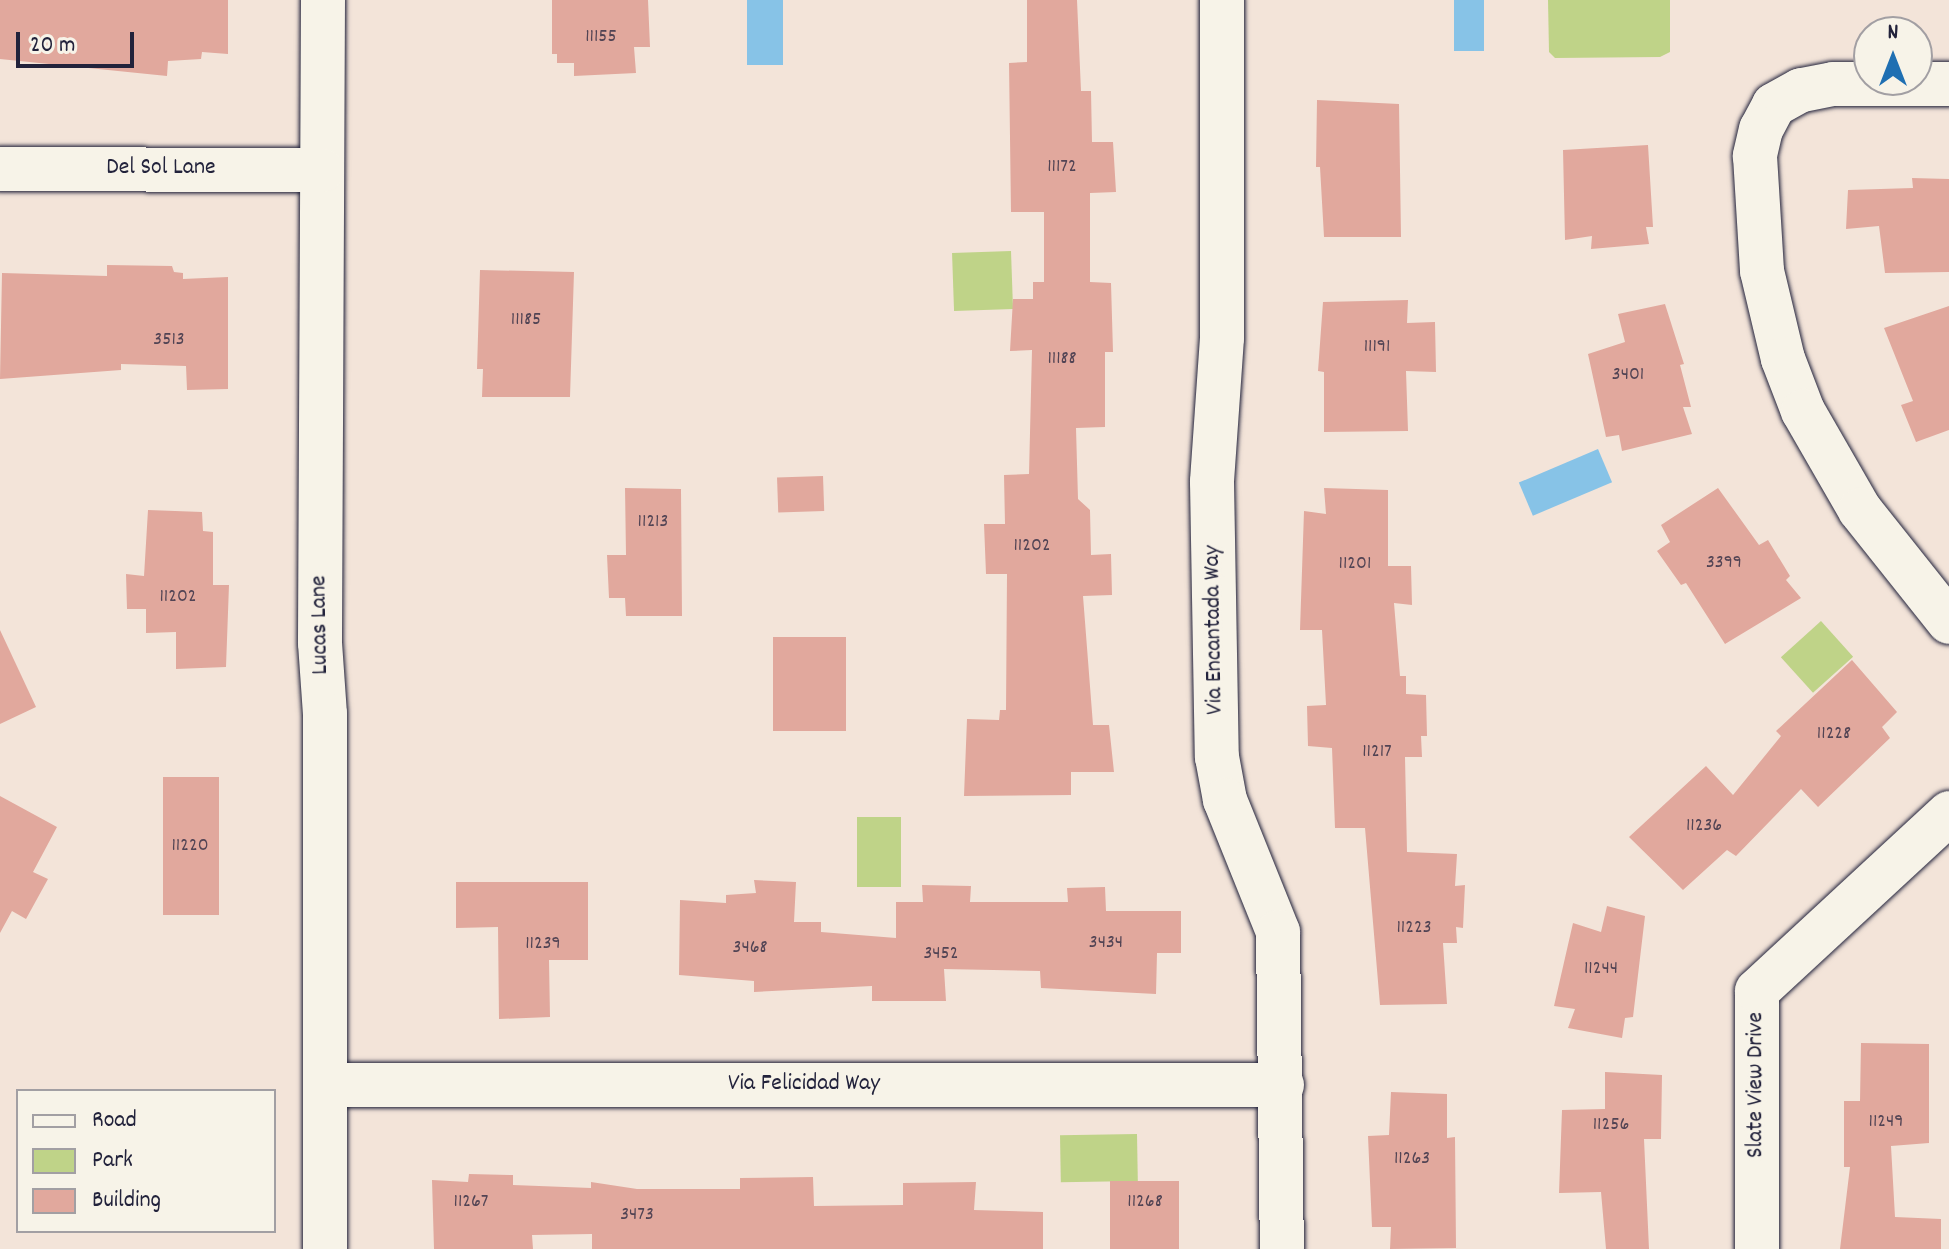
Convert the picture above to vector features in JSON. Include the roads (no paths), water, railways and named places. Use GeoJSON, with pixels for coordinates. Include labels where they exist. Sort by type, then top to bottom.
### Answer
{"type":"FeatureCollection","features":[{"type":"Feature","properties":{"kind":"street","name":"Lucas Lane"},"geometry":{"type":"LineString","coordinates":[[323,0],[320,643],[325,714],[325,1249]]}},
{"type":"Feature","properties":{"kind":"street","name":"Via Encantada Way"},"geometry":{"type":"LineString","coordinates":[[1222,0],[1222,338],[1212,482],[1217,757],[1225,800],[1278,932],[1282,1249]]}},
{"type":"Feature","properties":{"kind":"street"},"geometry":{"type":"LineString","coordinates":[[1949,84],[1816,85],[1774,105],[1757,143],[1756,221],[1783,359],[1836,473],[1949,622]]}},
{"type":"Feature","properties":{"kind":"street","name":"Del Sol Lane"},"geometry":{"type":"LineString","coordinates":[[0,169],[322,170]]}},
{"type":"Feature","properties":{"kind":"street","name":"Slate View Drive"},"geometry":{"type":"LineString","coordinates":[[1757,1249],[1757,991],[1949,813]]}},
{"type":"Feature","properties":{"kind":"street","name":"Via Felicidad Way"},"geometry":{"type":"LineString","coordinates":[[325,1085],[1282,1085]]}},
{"type":"Feature","properties":{"kind":"water"},"geometry":{"type":"Polygon","coordinates":[[[747,0],[783,0],[783,65],[747,65],[747,0]]]}},
{"type":"Feature","properties":{"kind":"water"},"geometry":{"type":"Polygon","coordinates":[[[1454,0],[1484,0],[1484,51],[1454,51],[1454,0]]]}},
{"type":"Feature","properties":{"kind":"water"},"geometry":{"type":"Polygon","coordinates":[[[1598,449],[1612,482],[1533,516],[1519,483],[1598,449]]]}}]}
